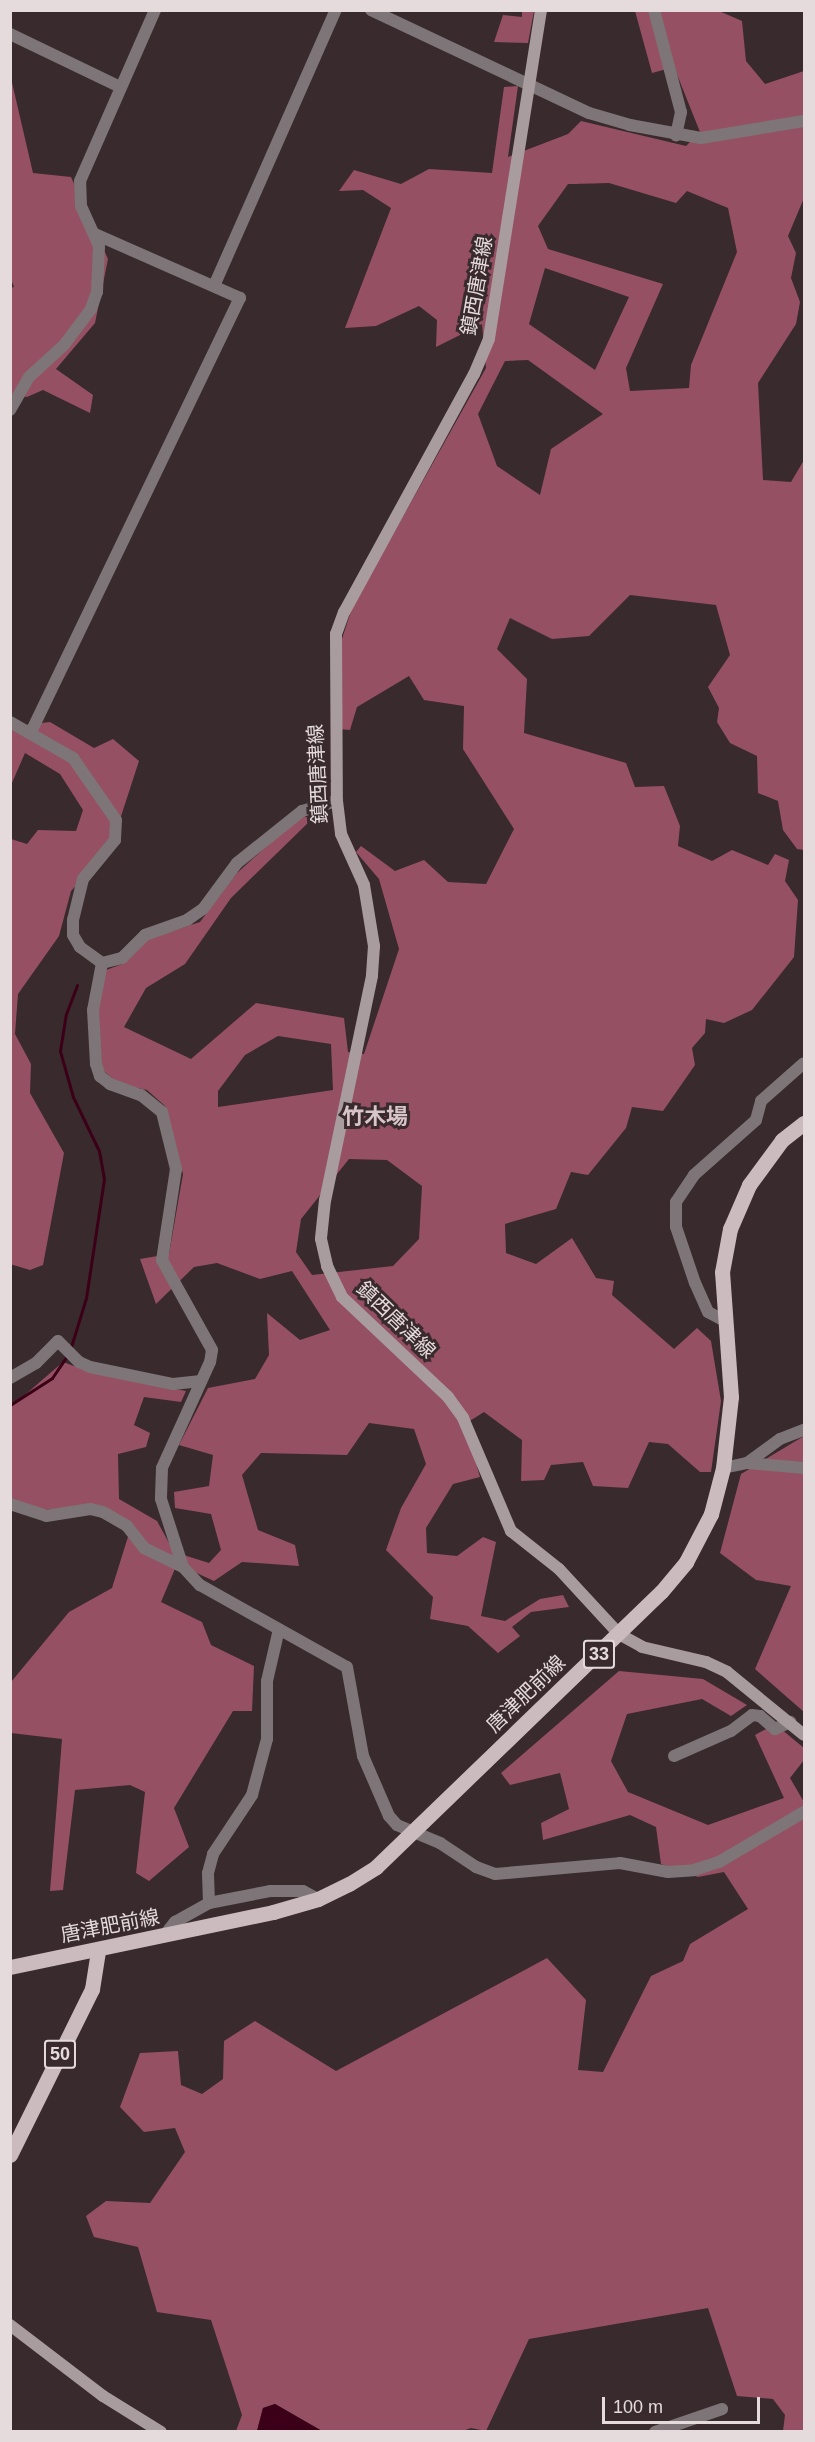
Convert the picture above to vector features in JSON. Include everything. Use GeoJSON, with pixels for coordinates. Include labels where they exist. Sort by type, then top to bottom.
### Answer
{"type":"FeatureCollection","features":[{"type":"Feature","properties":{"kind":"main road","name":"鎮西唐津線"},"geometry":{"type":"LineString","coordinates":[[541,10],[489,339],[474,374],[344,612],[336,634],[337,801],[341,834],[364,885],[374,946],[372,976],[325,1200],[321,1239],[327,1266],[342,1297],[448,1396],[463,1418],[511,1531],[559,1569],[619,1634],[642,1647],[706,1662],[727,1672],[804,1735]]}},
{"type":"Feature","properties":{"kind":"main road","name":"唐津肥前線"},"geometry":{"type":"LineString","coordinates":[[10,1967],[164,1936],[318,1899],[376,1867],[619,1634],[686,1562],[711,1514],[723,1468],[731,1397],[722,1272],[730,1229],[749,1185],[782,1140],[804,1122]]}},
{"type":"Feature","properties":{"kind":"main road","name":"50"},"geometry":{"type":"LineString","coordinates":[[10,2155],[92,1989],[98,1950]]}},
{"type":"Feature","properties":{"kind":"main road"},"geometry":{"type":"LineString","coordinates":[[10,2325],[103,2396],[161,2432]]}},
{"type":"Feature","properties":{"kind":"street"},"geometry":{"type":"LineString","coordinates":[[10,410],[29,377],[64,345],[91,309],[100,263],[95,234],[81,206],[80,181],[155,10]]}},
{"type":"Feature","properties":{"kind":"street"},"geometry":{"type":"LineString","coordinates":[[214,286],[336,10]]}},
{"type":"Feature","properties":{"kind":"street"},"geometry":{"type":"LineString","coordinates":[[371,10],[531,82],[589,113],[676,135],[728,136],[804,121]]}},
{"type":"Feature","properties":{"kind":"street"},"geometry":{"type":"LineString","coordinates":[[654,10],[681,112],[676,135]]}},
{"type":"Feature","properties":{"kind":"street"},"geometry":{"type":"LineString","coordinates":[[10,33],[120,87]]}},
{"type":"Feature","properties":{"kind":"street"},"geometry":{"type":"LineString","coordinates":[[31,732],[240,298],[95,234]]}},
{"type":"Feature","properties":{"kind":"street"},"geometry":{"type":"LineString","coordinates":[[10,722],[73,758],[116,820],[115,840],[83,879],[73,920],[73,935],[80,947],[102,963]]}},
{"type":"Feature","properties":{"kind":"street"},"geometry":{"type":"LineString","coordinates":[[102,963],[122,958],[146,935],[187,920],[203,909],[215,888],[246,855],[302,811],[337,801]]}},
{"type":"Feature","properties":{"kind":"street"},"geometry":{"type":"LineString","coordinates":[[102,963],[93,1010],[96,1064],[100,1076],[110,1084],[153,1101],[162,1112],[176,1169],[162,1260],[212,1350],[201,1381],[162,1468],[163,1507],[183,1567]]}},
{"type":"Feature","properties":{"kind":"street"},"geometry":{"type":"LineString","coordinates":[[725,1321],[708,1312],[695,1283],[676,1227],[676,1202],[694,1174],[756,1120],[761,1101],[804,1062]]}},
{"type":"Feature","properties":{"kind":"street"},"geometry":{"type":"LineString","coordinates":[[10,1378],[36,1363],[58,1341],[90,1367],[173,1384],[201,1381]]}},
{"type":"Feature","properties":{"kind":"street"},"geometry":{"type":"LineString","coordinates":[[747,1463],[780,1439],[804,1430]]}},
{"type":"Feature","properties":{"kind":"street"},"geometry":{"type":"LineString","coordinates":[[723,1468],[747,1463],[804,1468]]}},
{"type":"Feature","properties":{"kind":"street"},"geometry":{"type":"LineString","coordinates":[[10,1504],[46,1516],[90,1509],[103,1512],[127,1526],[144,1548],[183,1567],[200,1585],[347,1667],[363,1756],[371,1782],[389,1816],[397,1825],[414,1830],[495,1874],[620,1863],[668,1872],[694,1870],[719,1862],[804,1812]]}},
{"type":"Feature","properties":{"kind":"street"},"geometry":{"type":"LineString","coordinates":[[209,1903],[208,1873],[213,1854],[244,1811],[260,1770],[269,1727],[267,1681],[279,1629]]}},
{"type":"Feature","properties":{"kind":"street"},"geometry":{"type":"LineString","coordinates":[[674,1756],[730,1731],[752,1714],[760,1716],[775,1729],[790,1722]]}},
{"type":"Feature","properties":{"kind":"street"},"geometry":{"type":"LineString","coordinates":[[164,1936],[175,1922],[209,1903],[270,1891],[303,1891],[318,1899]]}},
{"type":"Feature","properties":{"kind":"street"},"geometry":{"type":"LineString","coordinates":[[655,2432],[722,2409]]}},
{"type":"Feature","properties":{"kind":"shaded area"},"geometry":{"type":"Polygon","coordinates":[[[522,11],[534,11],[528,43],[494,42],[503,15],[522,17],[522,11]]]}},
{"type":"Feature","properties":{"kind":"shaded area"},"geometry":{"type":"Polygon","coordinates":[[[635,11],[719,11],[742,21],[746,61],[765,84],[804,71],[804,198],[788,236],[796,253],[791,278],[800,302],[796,324],[758,383],[763,480],[791,482],[804,460],[804,850],[797,849],[783,830],[778,801],[758,793],[757,756],[730,743],[717,722],[719,708],[708,687],[730,655],[716,605],[630,595],[589,636],[552,639],[510,618],[497,649],[527,679],[524,733],[626,763],[635,787],[664,786],[680,826],[678,846],[712,861],[732,850],[768,865],[775,854],[789,860],[785,881],[798,900],[794,957],[752,1010],[724,1023],[706,1019],[705,1033],[692,1048],[695,1065],[663,1111],[632,1107],[626,1128],[588,1175],[571,1172],[556,1209],[505,1224],[506,1253],[536,1264],[572,1238],[596,1278],[614,1281],[612,1295],[674,1349],[697,1328],[711,1341],[721,1401],[711,1472],[700,1472],[668,1444],[649,1442],[628,1488],[593,1486],[583,1462],[551,1465],[544,1480],[521,1481],[522,1440],[484,1412],[465,1424],[480,1477],[453,1484],[426,1528],[427,1553],[457,1556],[483,1537],[496,1542],[481,1616],[505,1621],[540,1599],[563,1595],[569,1607],[531,1612],[512,1627],[520,1636],[498,1653],[468,1626],[430,1619],[433,1597],[386,1550],[401,1508],[426,1464],[414,1429],[369,1423],[347,1455],[261,1453],[242,1475],[258,1530],[295,1545],[299,1566],[242,1562],[214,1581],[177,1564],[161,1602],[202,1622],[211,1645],[254,1666],[252,1711],[233,1711],[174,1808],[189,1847],[149,1881],[136,1873],[145,1792],[130,1785],[75,1790],[63,1890],[50,1891],[62,1739],[11,1733],[11,1682],[69,1612],[112,1588],[132,1524],[104,1506],[41,1510],[11,1501],[11,1407],[63,1362],[90,1372],[186,1391],[181,1402],[144,1397],[134,1425],[150,1433],[146,1447],[118,1454],[119,1499],[157,1521],[174,1552],[209,1563],[221,1550],[211,1514],[175,1508],[174,1492],[209,1486],[213,1455],[179,1445],[208,1388],[255,1379],[269,1355],[267,1313],[300,1340],[330,1330],[292,1271],[260,1279],[217,1263],[194,1267],[156,1304],[140,1259],[169,1254],[183,1174],[165,1106],[147,1090],[118,1084],[102,1069],[97,1008],[106,970],[125,963],[148,939],[200,922],[236,874],[301,815],[312,819],[231,898],[185,964],[146,988],[124,1027],[191,1059],[256,1003],[344,1018],[348,1052],[364,1054],[399,949],[379,879],[356,852],[361,846],[395,871],[424,860],[448,882],[486,884],[514,829],[463,749],[464,706],[424,700],[409,676],[357,707],[350,730],[339,729],[340,645],[352,608],[486,368],[482,324],[436,347],[437,320],[419,306],[376,326],[345,328],[391,208],[363,190],[339,191],[354,170],[401,184],[429,169],[492,173],[504,87],[518,86],[508,157],[568,134],[581,121],[686,146],[700,132],[674,67],[652,73],[635,11]],[[609,183],[568,184],[538,226],[548,249],[663,284],[626,368],[630,391],[689,388],[691,365],[737,252],[728,208],[687,191],[676,203],[609,183]],[[545,268],[529,324],[595,370],[629,297],[545,268]],[[528,360],[505,361],[478,414],[497,466],[540,495],[551,449],[603,414],[528,360]],[[278,1036],[245,1055],[218,1091],[218,1107],[333,1090],[331,1044],[278,1036]],[[349,1159],[301,1219],[296,1252],[312,1275],[393,1266],[419,1239],[422,1186],[387,1160],[349,1159]]]}},
{"type":"Feature","properties":{"kind":"shaded area"},"geometry":{"type":"Polygon","coordinates":[[[10,74],[33,173],[71,177],[108,259],[95,323],[56,369],[93,395],[90,413],[43,390],[27,397],[11,394],[10,288],[14,287],[10,277],[10,74]]]}},
{"type":"Feature","properties":{"kind":"shaded area"},"geometry":{"type":"Polygon","coordinates":[[[50,722],[94,748],[113,739],[139,761],[110,850],[71,891],[59,936],[18,994],[15,1034],[31,1064],[30,1093],[64,1153],[43,1265],[30,1270],[10,1264],[11,839],[27,844],[38,830],[76,831],[83,810],[60,774],[25,753],[11,785],[11,723],[16,726],[50,722]]]}},
{"type":"Feature","properties":{"kind":"shaded area"},"geometry":{"type":"Polygon","coordinates":[[[804,1436],[804,1712],[755,1669],[791,1586],[756,1580],[720,1553],[741,1474],[804,1436]]]}},
{"type":"Feature","properties":{"kind":"shaded area"},"geometry":{"type":"Polygon","coordinates":[[[619,1671],[703,1679],[747,1705],[731,1716],[702,1699],[627,1714],[611,1761],[628,1792],[708,1825],[784,1798],[755,1735],[775,1724],[804,1748],[804,1760],[790,1778],[804,1802],[804,2431],[783,2431],[785,2415],[773,2399],[737,2396],[708,2308],[529,2339],[486,2431],[471,2428],[460,2432],[322,2431],[275,2404],[263,2408],[257,2431],[236,2431],[242,2415],[211,2320],[157,2312],[138,2247],[94,2237],[86,2216],[106,2201],[150,2203],[185,2152],[175,2128],[144,2132],[120,2107],[140,2053],[178,2051],[181,2085],[202,2094],[223,2079],[224,2041],[255,2021],[336,2071],[547,1958],[586,2000],[578,2070],[603,2072],[651,1976],[683,1961],[690,1944],[748,1909],[724,1872],[698,1877],[661,1864],[656,1827],[630,1815],[543,1840],[541,1823],[569,1809],[560,1773],[510,1785],[501,1773],[619,1671]]]}},
{"type":"Feature","properties":{"kind":"shaded area"},"geometry":{"type":"Polygon","coordinates":[[[275,2404],[322,2431],[257,2431],[263,2408],[275,2404]]]}},
{"type":"Feature","properties":{"kind":"waterway"},"geometry":{"type":"LineString","coordinates":[[70,1350],[86,1298],[104,1179],[99,1151],[73,1097],[60,1051],[66,1014],[77,985]]}},
{"type":"Feature","properties":{"kind":"waterway"},"geometry":{"type":"LineString","coordinates":[[10,1405],[52,1378],[67,1356]]}},
{"type":"Feature","properties":{"kind":"district","name":"竹木場"},"geometry":{"type":"Point","coordinates":[375,1117]}}]}
